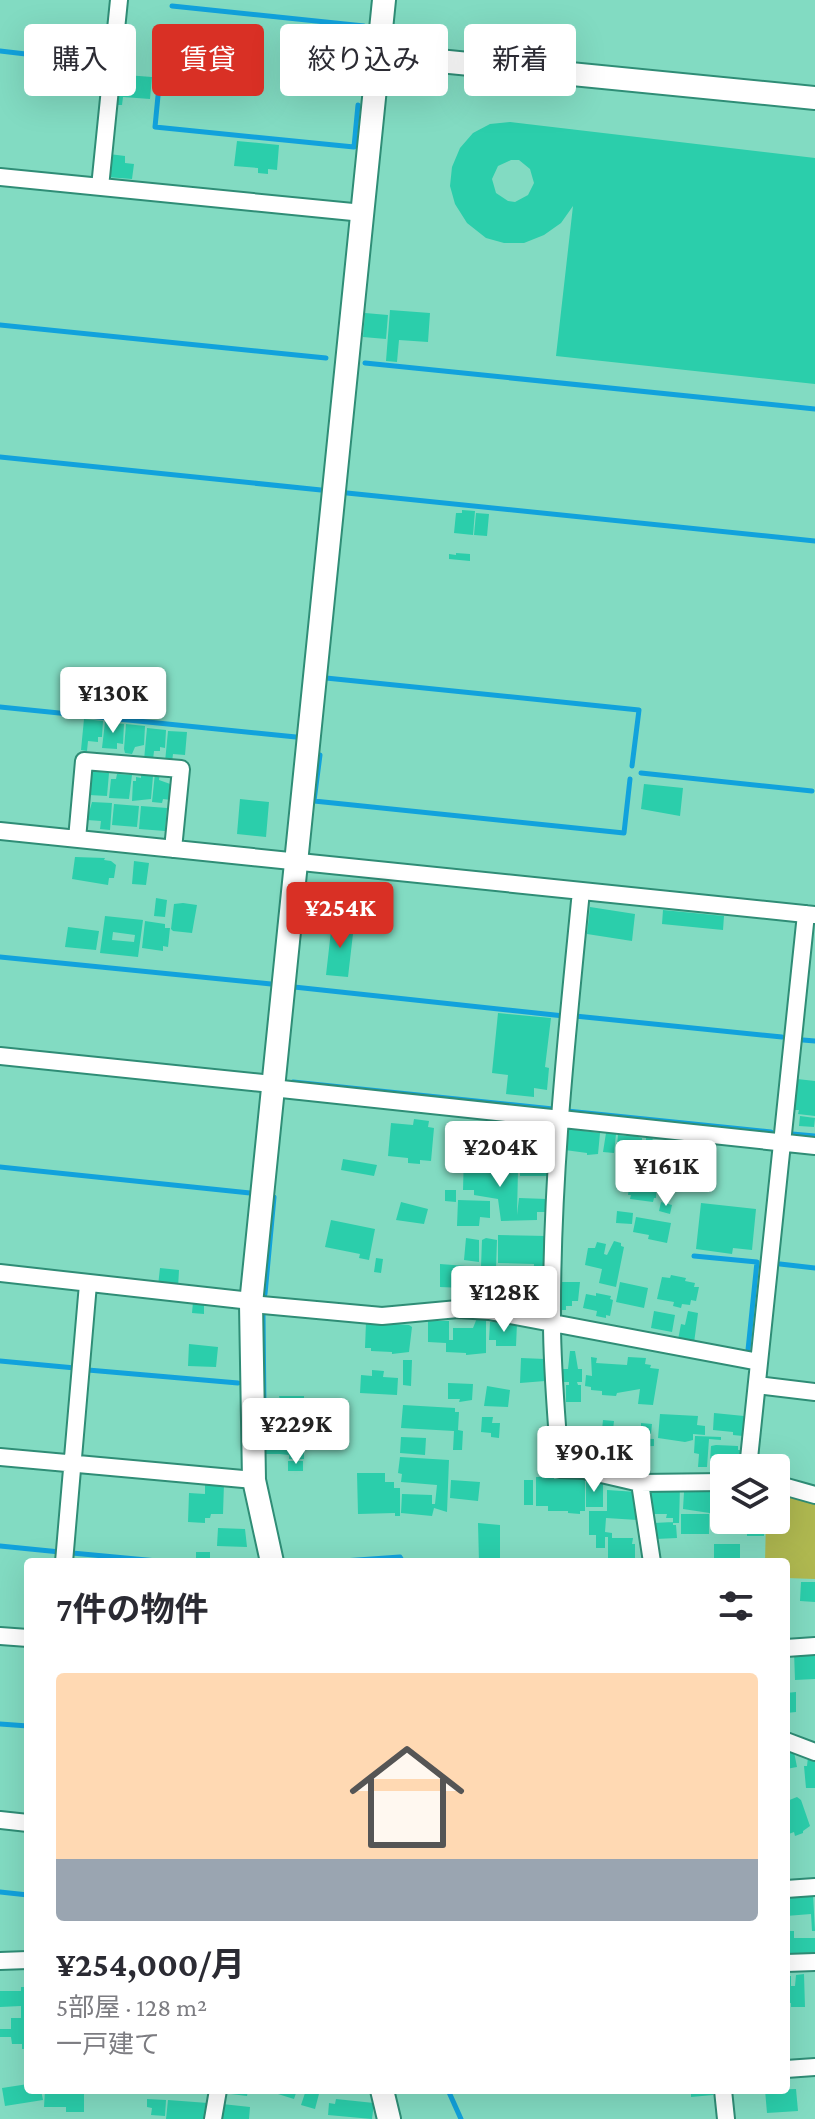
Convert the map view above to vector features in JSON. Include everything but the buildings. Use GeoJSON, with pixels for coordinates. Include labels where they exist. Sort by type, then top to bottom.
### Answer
{"type":"FeatureCollection","features":[{"type":"Feature","properties":{"kind":"street"},"geometry":{"type":"LineString","coordinates":[[100,187],[119,0]]}},
{"type":"Feature","properties":{"kind":"street"},"geometry":{"type":"LineString","coordinates":[[381,24],[384,0]]}},
{"type":"Feature","properties":{"kind":"street"},"geometry":{"type":"LineString","coordinates":[[448,62],[815,98]]}},
{"type":"Feature","properties":{"kind":"street"},"geometry":{"type":"LineString","coordinates":[[271,1558],[254,1480],[251,1302],[374,96]]}},
{"type":"Feature","properties":{"kind":"street"},"geometry":{"type":"LineString","coordinates":[[0,177],[363,213]]}},
{"type":"Feature","properties":{"kind":"street"},"geometry":{"type":"LineString","coordinates":[[77,839],[84,761],[181,769],[173,849]]}},
{"type":"Feature","properties":{"kind":"street"},"geometry":{"type":"LineString","coordinates":[[0,831],[810,914],[782,1142],[750,1454]]}},
{"type":"Feature","properties":{"kind":"street"},"geometry":{"type":"LineString","coordinates":[[581,891],[559,1119],[551,1324],[560,1469],[584,1470],[640,1483],[710,1482]]}},
{"type":"Feature","properties":{"kind":"street"},"geometry":{"type":"LineString","coordinates":[[0,1056],[815,1146]]}},
{"type":"Feature","properties":{"kind":"street"},"geometry":{"type":"LineString","coordinates":[[0,1273],[382,1316],[458,1309],[489,1311],[759,1362]]}},
{"type":"Feature","properties":{"kind":"street"},"geometry":{"type":"LineString","coordinates":[[64,1558],[88,1284]]}},
{"type":"Feature","properties":{"kind":"street"},"geometry":{"type":"LineString","coordinates":[[757,1385],[815,1392]]}},
{"type":"Feature","properties":{"kind":"street"},"geometry":{"type":"LineString","coordinates":[[0,1457],[254,1480]]}},
{"type":"Feature","properties":{"kind":"street"},"geometry":{"type":"LineString","coordinates":[[640,1483],[651,1558]]}},
{"type":"Feature","properties":{"kind":"street"},"geometry":{"type":"LineString","coordinates":[[790,1488],[815,1495]]}},
{"type":"Feature","properties":{"kind":"street"},"geometry":{"type":"LineString","coordinates":[[0,1636],[24,1638]]}},
{"type":"Feature","properties":{"kind":"street"},"geometry":{"type":"LineString","coordinates":[[790,1648],[815,1646]]}},
{"type":"Feature","properties":{"kind":"street"},"geometry":{"type":"LineString","coordinates":[[790,1743],[815,1752]]}},
{"type":"Feature","properties":{"kind":"street"},"geometry":{"type":"LineString","coordinates":[[0,1820],[24,1823]]}},
{"type":"Feature","properties":{"kind":"street"},"geometry":{"type":"LineString","coordinates":[[790,1889],[815,1887]]}},
{"type":"Feature","properties":{"kind":"street"},"geometry":{"type":"LineString","coordinates":[[0,1961],[24,1960]]}},
{"type":"Feature","properties":{"kind":"street"},"geometry":{"type":"LineString","coordinates":[[790,1963],[815,1962]]}},
{"type":"Feature","properties":{"kind":"street"},"geometry":{"type":"LineString","coordinates":[[790,2069],[815,2067]]}},
{"type":"Feature","properties":{"kind":"street"},"geometry":{"type":"LineString","coordinates":[[213,2119],[217,2094]]}},
{"type":"Feature","properties":{"kind":"street"},"geometry":{"type":"LineString","coordinates":[[383,2094],[389,2119]]}},
{"type":"Feature","properties":{"kind":"street"},"geometry":{"type":"LineString","coordinates":[[723,2094],[726,2119]]}},
{"type":"Feature","properties":{"kind":"green space"},"geometry":{"type":"Polygon","coordinates":[[[790,1491],[815,1499],[815,1579],[790,1578],[790,1558],[765,1558],[766,1534],[790,1534],[790,1491]]]}},
{"type":"Feature","properties":{"kind":"waterway"},"geometry":{"type":"LineString","coordinates":[[172,6],[345,24]]}},
{"type":"Feature","properties":{"kind":"waterway"},"geometry":{"type":"LineString","coordinates":[[0,51],[24,54]]}},
{"type":"Feature","properties":{"kind":"waterway"},"geometry":{"type":"LineString","coordinates":[[158,96],[155,127],[354,147],[358,105]]}},
{"type":"Feature","properties":{"kind":"waterway"},"geometry":{"type":"LineString","coordinates":[[0,325],[326,358]]}},
{"type":"Feature","properties":{"kind":"waterway"},"geometry":{"type":"LineString","coordinates":[[365,363],[815,409]]}},
{"type":"Feature","properties":{"kind":"waterway"},"geometry":{"type":"LineString","coordinates":[[0,457],[321,490]]}},
{"type":"Feature","properties":{"kind":"waterway"},"geometry":{"type":"LineString","coordinates":[[347,493],[815,541]]}},
{"type":"Feature","properties":{"kind":"waterway"},"geometry":{"type":"LineString","coordinates":[[326,678],[639,710],[632,766]]}},
{"type":"Feature","properties":{"kind":"waterway"},"geometry":{"type":"LineString","coordinates":[[0,707],[296,737]]}},
{"type":"Feature","properties":{"kind":"waterway"},"geometry":{"type":"LineString","coordinates":[[320,755],[314,801],[624,833],[630,779]]}},
{"type":"Feature","properties":{"kind":"waterway"},"geometry":{"type":"LineString","coordinates":[[641,773],[812,791]]}},
{"type":"Feature","properties":{"kind":"waterway"},"geometry":{"type":"LineString","coordinates":[[0,957],[271,984]]}},
{"type":"Feature","properties":{"kind":"waterway"},"geometry":{"type":"LineString","coordinates":[[294,987],[564,1016]]}},
{"type":"Feature","properties":{"kind":"waterway"},"geometry":{"type":"LineString","coordinates":[[575,1016],[782,1037]]}},
{"type":"Feature","properties":{"kind":"waterway"},"geometry":{"type":"LineString","coordinates":[[803,1040],[815,1041]]}},
{"type":"Feature","properties":{"kind":"waterway"},"geometry":{"type":"LineString","coordinates":[[293,1082],[553,1109]]}},
{"type":"Feature","properties":{"kind":"waterway"},"geometry":{"type":"LineString","coordinates":[[567,1111],[771,1132]]}},
{"type":"Feature","properties":{"kind":"waterway"},"geometry":{"type":"LineString","coordinates":[[792,1134],[815,1136]]}},
{"type":"Feature","properties":{"kind":"waterway"},"geometry":{"type":"LineString","coordinates":[[0,1167],[250,1193]]}},
{"type":"Feature","properties":{"kind":"waterway"},"geometry":{"type":"LineString","coordinates":[[265,1294],[274,1197]]}},
{"type":"Feature","properties":{"kind":"waterway"},"geometry":{"type":"LineString","coordinates":[[694,1256],[757,1262],[748,1350]]}},
{"type":"Feature","properties":{"kind":"waterway"},"geometry":{"type":"LineString","coordinates":[[780,1264],[815,1268]]}},
{"type":"Feature","properties":{"kind":"waterway"},"geometry":{"type":"LineString","coordinates":[[263,1315],[264,1410]]}},
{"type":"Feature","properties":{"kind":"waterway"},"geometry":{"type":"LineString","coordinates":[[0,1361],[75,1368]]}},
{"type":"Feature","properties":{"kind":"waterway"},"geometry":{"type":"LineString","coordinates":[[87,1374],[88,1370],[238,1383]]}},
{"type":"Feature","properties":{"kind":"waterway"},"geometry":{"type":"LineString","coordinates":[[0,1546],[60,1552]]}},
{"type":"Feature","properties":{"kind":"waterway"},"geometry":{"type":"LineString","coordinates":[[72,1553],[125,1558]]}},
{"type":"Feature","properties":{"kind":"waterway"},"geometry":{"type":"LineString","coordinates":[[386,1558],[401,1558]]}},
{"type":"Feature","properties":{"kind":"waterway"},"geometry":{"type":"LineString","coordinates":[[0,1724],[24,1726]]}},
{"type":"Feature","properties":{"kind":"waterway"},"geometry":{"type":"LineString","coordinates":[[0,1892],[24,1895]]}},
{"type":"Feature","properties":{"kind":"waterway"},"geometry":{"type":"LineString","coordinates":[[450,2094],[461,2119]]}}]}
